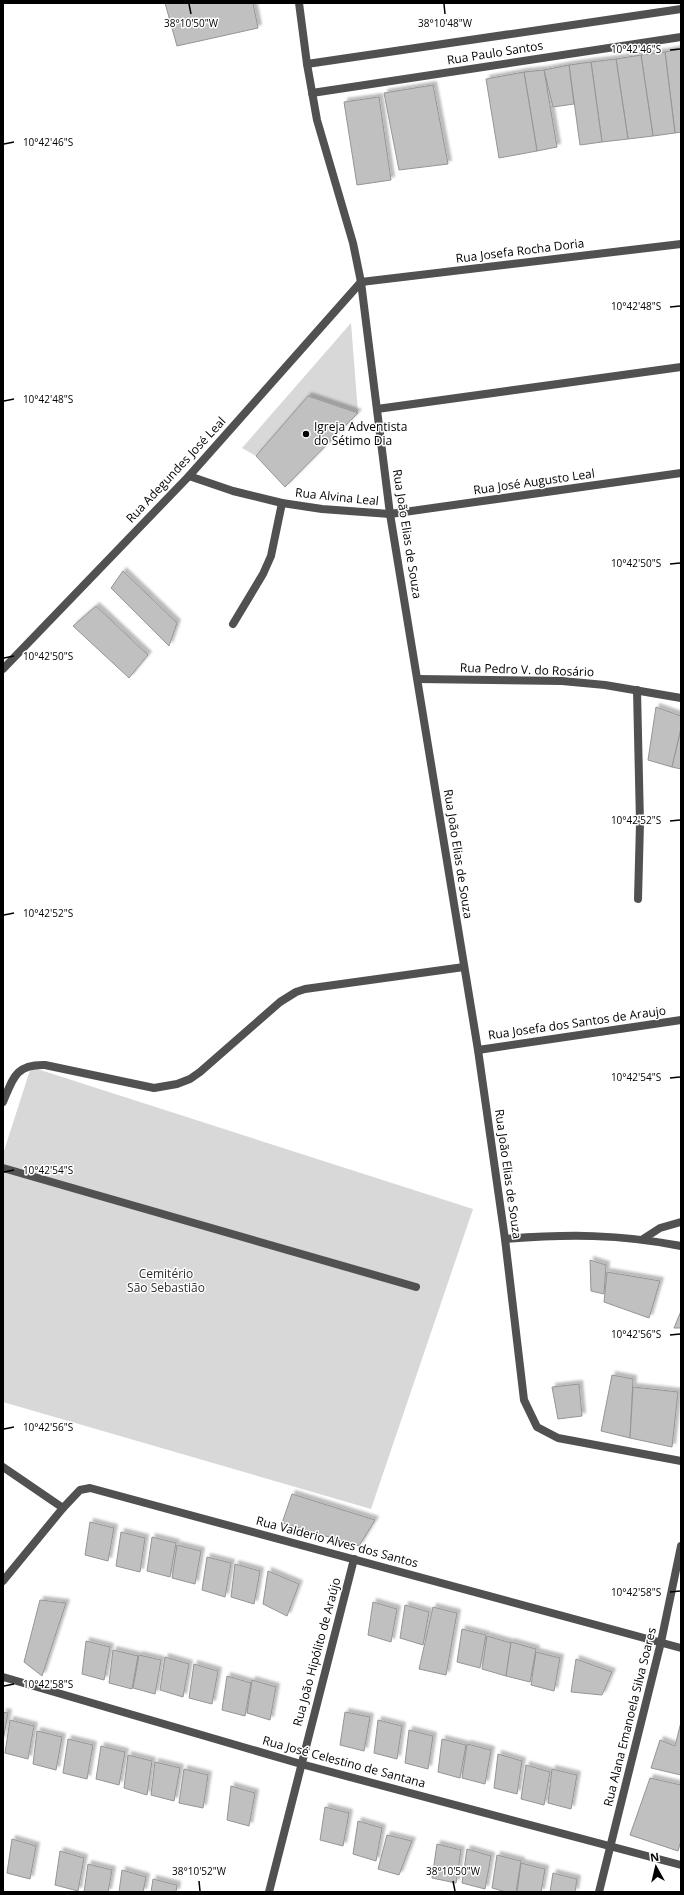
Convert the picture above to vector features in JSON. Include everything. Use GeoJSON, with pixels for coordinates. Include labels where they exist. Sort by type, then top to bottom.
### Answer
{"type":"FeatureCollection","features":[{"type":"Feature","properties":{"kind":"street","name":"Rua João Elias de Souza"},"geometry":{"type":"LineString","coordinates":[[299,3],[307,64],[322,142],[353,243],[361,282],[390,514],[478,1050],[505,1238],[524,1400],[537,1427],[558,1438],[681,1461]]}},
{"type":"Feature","properties":{"kind":"street","name":"Rua Paulo Santos"},"geometry":{"type":"LineString","coordinates":[[307,64],[681,9]]}},
{"type":"Feature","properties":{"kind":"street","name":"Rua Paulo Santos"},"geometry":{"type":"LineString","coordinates":[[312,92],[681,37]]}},
{"type":"Feature","properties":{"kind":"street","name":"Rua Josefa Rocha Doria"},"geometry":{"type":"LineString","coordinates":[[361,282],[681,244]]}},
{"type":"Feature","properties":{"kind":"street","name":"Rua Adegundes José Leal"},"geometry":{"type":"LineString","coordinates":[[3,670],[189,476],[361,282]]}},
{"type":"Feature","properties":{"kind":"street"},"geometry":{"type":"LineString","coordinates":[[377,409],[681,367]]}},
{"type":"Feature","properties":{"kind":"street","name":"Rua José Augusto Leal"},"geometry":{"type":"LineString","coordinates":[[390,514],[681,473]]}},
{"type":"Feature","properties":{"kind":"street","name":"Rua Alvina Leal"},"geometry":{"type":"LineString","coordinates":[[189,476],[233,491],[282,503],[322,509],[390,514]]}},
{"type":"Feature","properties":{"kind":"street","name":"Rua Alvina Leal"},"geometry":{"type":"LineString","coordinates":[[233,624],[263,574],[271,556],[282,503]]}},
{"type":"Feature","properties":{"kind":"street","name":"Rua Pedro V. do Rosário"},"geometry":{"type":"LineString","coordinates":[[418,679],[562,680],[637,690],[681,698]]}},
{"type":"Feature","properties":{"kind":"street"},"geometry":{"type":"LineString","coordinates":[[637,690],[640,823],[638,899]]}},
{"type":"Feature","properties":{"kind":"street"},"geometry":{"type":"LineString","coordinates":[[3,1102],[17,1073],[25,1067],[36,1065],[154,1088],[177,1084],[190,1079],[200,1072],[280,1002],[296,992],[305,989],[464,967]]}},
{"type":"Feature","properties":{"kind":"street","name":"Rua Josefa dos Santos de Araujo"},"geometry":{"type":"LineString","coordinates":[[478,1050],[681,1020]]}},
{"type":"Feature","properties":{"kind":"street"},"geometry":{"type":"LineString","coordinates":[[3,1168],[416,1287]]}},
{"type":"Feature","properties":{"kind":"street"},"geometry":{"type":"LineString","coordinates":[[643,1239],[660,1228],[681,1222]]}},
{"type":"Feature","properties":{"kind":"street"},"geometry":{"type":"LineString","coordinates":[[505,1238],[584,1235],[643,1239],[681,1246]]}},
{"type":"Feature","properties":{"kind":"street"},"geometry":{"type":"LineString","coordinates":[[3,1467],[63,1508]]}},
{"type":"Feature","properties":{"kind":"street","name":"Rua Valderio Alves dos Santos"},"geometry":{"type":"LineString","coordinates":[[3,1581],[63,1508],[80,1490],[84,1488],[95,1488],[681,1648]]}},
{"type":"Feature","properties":{"kind":"street","name":"Rua Alana Emanoela Silva Soares"},"geometry":{"type":"LineString","coordinates":[[599,1892],[661,1642],[681,1546]]}},
{"type":"Feature","properties":{"kind":"street","name":"Rua João Hipólito de Araújo"},"geometry":{"type":"LineString","coordinates":[[269,1892],[354,1559]]}},
{"type":"Feature","properties":{"kind":"street","name":"Rua José Celestino de Santana"},"geometry":{"type":"LineString","coordinates":[[3,1677],[301,1764],[681,1865]]}},
{"type":"Feature","properties":{"kind":"green space"},"geometry":{"type":"Polygon","coordinates":[[[351,323],[358,413],[308,396],[256,456],[242,448],[351,323]]]}},
{"type":"Feature","properties":{"kind":"green space","name":"Cemitério São Sebastião"},"geometry":{"type":"Polygon","coordinates":[[[31,1067],[473,1209],[371,1509],[3,1402],[3,1154],[31,1067]]]}},
{"type":"Feature","properties":{"kind":"building"},"geometry":{"type":"Polygon","coordinates":[[[165,3],[253,3],[258,28],[177,46],[165,3]]]}},
{"type":"Feature","properties":{"kind":"building"},"geometry":{"type":"Polygon","coordinates":[[[681,49],[681,132],[675,133],[665,52],[681,49]]]}},
{"type":"Feature","properties":{"kind":"building"},"geometry":{"type":"Polygon","coordinates":[[[665,52],[675,133],[653,136],[641,55],[665,52]]]}},
{"type":"Feature","properties":{"kind":"building"},"geometry":{"type":"Polygon","coordinates":[[[641,55],[653,136],[628,139],[616,59],[641,55]]]}},
{"type":"Feature","properties":{"kind":"building"},"geometry":{"type":"Polygon","coordinates":[[[616,59],[628,139],[602,142],[591,62],[616,59]]]}},
{"type":"Feature","properties":{"kind":"building"},"geometry":{"type":"Polygon","coordinates":[[[591,62],[602,142],[580,145],[569,65],[591,62]]]}},
{"type":"Feature","properties":{"kind":"building"},"geometry":{"type":"Polygon","coordinates":[[[569,65],[574,104],[553,107],[544,70],[569,65]]]}},
{"type":"Feature","properties":{"kind":"building"},"geometry":{"type":"Polygon","coordinates":[[[544,70],[557,147],[537,151],[524,72],[544,70]]]}},
{"type":"Feature","properties":{"kind":"building"},"geometry":{"type":"Polygon","coordinates":[[[524,72],[537,151],[499,158],[486,79],[524,72]]]}},
{"type":"Feature","properties":{"kind":"building"},"geometry":{"type":"Polygon","coordinates":[[[433,85],[448,164],[399,170],[384,93],[433,85]]]}},
{"type":"Feature","properties":{"kind":"building"},"geometry":{"type":"Polygon","coordinates":[[[379,97],[391,180],[357,185],[344,102],[379,97]]]}},
{"type":"Feature","properties":{"kind":"building","name":"Igreja Adventista do Sétimo Dia"},"geometry":{"type":"Polygon","coordinates":[[[308,396],[358,413],[285,487],[256,456],[308,396]]]}},
{"type":"Feature","properties":{"kind":"building"},"geometry":{"type":"Polygon","coordinates":[[[123,571],[177,623],[169,646],[111,588],[123,571]]]}},
{"type":"Feature","properties":{"kind":"building"},"geometry":{"type":"Polygon","coordinates":[[[96,606],[148,655],[129,678],[73,626],[96,606]]]}},
{"type":"Feature","properties":{"kind":"building"},"geometry":{"type":"Polygon","coordinates":[[[656,707],[681,716],[681,729],[672,767],[648,760],[656,707]]]}},
{"type":"Feature","properties":{"kind":"building"},"geometry":{"type":"Polygon","coordinates":[[[681,729],[681,769],[672,767],[681,729]]]}},
{"type":"Feature","properties":{"kind":"building"},"geometry":{"type":"Polygon","coordinates":[[[590,1260],[606,1265],[604,1294],[591,1291],[590,1260]]]}},
{"type":"Feature","properties":{"kind":"building"},"geometry":{"type":"Polygon","coordinates":[[[607,1272],[660,1281],[649,1318],[604,1302],[607,1272]]]}},
{"type":"Feature","properties":{"kind":"building"},"geometry":{"type":"Polygon","coordinates":[[[681,1311],[681,1328],[674,1328],[681,1311]]]}},
{"type":"Feature","properties":{"kind":"building"},"geometry":{"type":"Polygon","coordinates":[[[612,1375],[633,1379],[630,1438],[601,1431],[612,1375]]]}},
{"type":"Feature","properties":{"kind":"building"},"geometry":{"type":"Polygon","coordinates":[[[579,1384],[582,1416],[558,1419],[552,1387],[579,1384]]]}},
{"type":"Feature","properties":{"kind":"building"},"geometry":{"type":"Polygon","coordinates":[[[633,1387],[678,1392],[672,1447],[630,1438],[633,1387]]]}},
{"type":"Feature","properties":{"kind":"building"},"geometry":{"type":"Polygon","coordinates":[[[292,1494],[375,1520],[359,1546],[282,1523],[292,1494]]]}},
{"type":"Feature","properties":{"kind":"building"},"geometry":{"type":"Polygon","coordinates":[[[90,1522],[114,1528],[108,1561],[85,1555],[90,1522]]]}},
{"type":"Feature","properties":{"kind":"building"},"geometry":{"type":"Polygon","coordinates":[[[121,1532],[145,1538],[140,1572],[116,1566],[121,1532]]]}},
{"type":"Feature","properties":{"kind":"building"},"geometry":{"type":"Polygon","coordinates":[[[152,1537],[176,1543],[170,1577],[147,1571],[152,1537]]]}},
{"type":"Feature","properties":{"kind":"building"},"geometry":{"type":"Polygon","coordinates":[[[177,1545],[201,1551],[195,1584],[172,1578],[177,1545]]]}},
{"type":"Feature","properties":{"kind":"building"},"geometry":{"type":"Polygon","coordinates":[[[207,1557],[231,1563],[225,1597],[202,1590],[207,1557]]]}},
{"type":"Feature","properties":{"kind":"building"},"geometry":{"type":"Polygon","coordinates":[[[235,1564],[260,1571],[254,1604],[231,1597],[235,1564]]]}},
{"type":"Feature","properties":{"kind":"building"},"geometry":{"type":"Polygon","coordinates":[[[268,1571],[299,1584],[287,1616],[263,1604],[268,1571]]]}},
{"type":"Feature","properties":{"kind":"building"},"geometry":{"type":"Polygon","coordinates":[[[40,1600],[66,1603],[42,1676],[24,1662],[40,1600]]]}},
{"type":"Feature","properties":{"kind":"building"},"geometry":{"type":"Polygon","coordinates":[[[373,1602],[397,1609],[391,1642],[368,1635],[373,1602]]]}},
{"type":"Feature","properties":{"kind":"building"},"geometry":{"type":"Polygon","coordinates":[[[405,1605],[429,1612],[423,1645],[400,1638],[405,1605]]]}},
{"type":"Feature","properties":{"kind":"building"},"geometry":{"type":"Polygon","coordinates":[[[433,1607],[457,1613],[446,1675],[419,1669],[433,1607]]]}},
{"type":"Feature","properties":{"kind":"building"},"geometry":{"type":"Polygon","coordinates":[[[462,1629],[486,1635],[480,1668],[457,1662],[462,1629]]]}},
{"type":"Feature","properties":{"kind":"building"},"geometry":{"type":"Polygon","coordinates":[[[487,1636],[511,1643],[506,1676],[482,1669],[487,1636]]]}},
{"type":"Feature","properties":{"kind":"building"},"geometry":{"type":"Polygon","coordinates":[[[86,1641],[110,1647],[104,1680],[82,1674],[86,1641]]]}},
{"type":"Feature","properties":{"kind":"building"},"geometry":{"type":"Polygon","coordinates":[[[511,1642],[536,1649],[530,1682],[506,1676],[511,1642]]]}},
{"type":"Feature","properties":{"kind":"building"},"geometry":{"type":"Polygon","coordinates":[[[113,1650],[138,1656],[132,1689],[109,1683],[113,1650]]]}},
{"type":"Feature","properties":{"kind":"building"},"geometry":{"type":"Polygon","coordinates":[[[536,1652],[560,1658],[554,1691],[531,1685],[536,1652]]]}},
{"type":"Feature","properties":{"kind":"building"},"geometry":{"type":"Polygon","coordinates":[[[139,1655],[161,1660],[155,1694],[133,1688],[139,1655]]]}},
{"type":"Feature","properties":{"kind":"building"},"geometry":{"type":"Polygon","coordinates":[[[165,1657],[189,1664],[183,1697],[160,1690],[165,1657]]]}},
{"type":"Feature","properties":{"kind":"building"},"geometry":{"type":"Polygon","coordinates":[[[576,1659],[612,1672],[602,1695],[571,1692],[576,1659]]]}},
{"type":"Feature","properties":{"kind":"building"},"geometry":{"type":"Polygon","coordinates":[[[194,1664],[218,1671],[212,1704],[189,1698],[194,1664]]]}},
{"type":"Feature","properties":{"kind":"building"},"geometry":{"type":"Polygon","coordinates":[[[227,1676],[251,1683],[245,1716],[222,1710],[227,1676]]]}},
{"type":"Feature","properties":{"kind":"building"},"geometry":{"type":"Polygon","coordinates":[[[252,1680],[276,1687],[270,1720],[247,1713],[252,1680]]]}},
{"type":"Feature","properties":{"kind":"building"},"geometry":{"type":"Polygon","coordinates":[[[3,1712],[8,1713],[3,1741],[3,1712]]]}},
{"type":"Feature","properties":{"kind":"building"},"geometry":{"type":"Polygon","coordinates":[[[345,1712],[370,1717],[364,1751],[340,1745],[345,1712]]]}},
{"type":"Feature","properties":{"kind":"building"},"geometry":{"type":"Polygon","coordinates":[[[10,1720],[34,1726],[28,1759],[5,1753],[10,1720]]]}},
{"type":"Feature","properties":{"kind":"building"},"geometry":{"type":"Polygon","coordinates":[[[378,1720],[402,1726],[397,1759],[374,1753],[378,1720]]]}},
{"type":"Feature","properties":{"kind":"building"},"geometry":{"type":"Polygon","coordinates":[[[681,1722],[681,1775],[651,1768],[660,1740],[675,1746],[681,1722]]]}},
{"type":"Feature","properties":{"kind":"building"},"geometry":{"type":"Polygon","coordinates":[[[409,1730],[433,1736],[428,1769],[405,1763],[409,1730]]]}},
{"type":"Feature","properties":{"kind":"building"},"geometry":{"type":"Polygon","coordinates":[[[37,1731],[62,1737],[56,1770],[33,1764],[37,1731]]]}},
{"type":"Feature","properties":{"kind":"building"},"geometry":{"type":"Polygon","coordinates":[[[68,1739],[93,1745],[87,1779],[63,1773],[68,1739]]]}},
{"type":"Feature","properties":{"kind":"building"},"geometry":{"type":"Polygon","coordinates":[[[442,1739],[466,1745],[460,1778],[438,1772],[442,1739]]]}},
{"type":"Feature","properties":{"kind":"building"},"geometry":{"type":"Polygon","coordinates":[[[467,1744],[491,1750],[485,1784],[462,1778],[467,1744]]]}},
{"type":"Feature","properties":{"kind":"building"},"geometry":{"type":"Polygon","coordinates":[[[101,1746],[125,1752],[119,1785],[96,1779],[101,1746]]]}},
{"type":"Feature","properties":{"kind":"building"},"geometry":{"type":"Polygon","coordinates":[[[498,1754],[522,1761],[517,1794],[494,1788],[498,1754]]]}},
{"type":"Feature","properties":{"kind":"building"},"geometry":{"type":"Polygon","coordinates":[[[128,1755],[152,1761],[147,1795],[124,1788],[128,1755]]]}},
{"type":"Feature","properties":{"kind":"building"},"geometry":{"type":"Polygon","coordinates":[[[155,1762],[180,1768],[174,1801],[151,1795],[155,1762]]]}},
{"type":"Feature","properties":{"kind":"building"},"geometry":{"type":"Polygon","coordinates":[[[526,1765],[550,1772],[544,1805],[521,1799],[526,1765]]]}},
{"type":"Feature","properties":{"kind":"building"},"geometry":{"type":"Polygon","coordinates":[[[184,1769],[208,1775],[203,1808],[179,1803],[184,1769]]]}},
{"type":"Feature","properties":{"kind":"building"},"geometry":{"type":"Polygon","coordinates":[[[552,1769],[577,1775],[571,1809],[548,1803],[552,1769]]]}},
{"type":"Feature","properties":{"kind":"building"},"geometry":{"type":"Polygon","coordinates":[[[650,1778],[681,1785],[681,1840],[678,1851],[630,1835],[650,1778]]]}},
{"type":"Feature","properties":{"kind":"building"},"geometry":{"type":"Polygon","coordinates":[[[231,1786],[255,1793],[249,1826],[227,1820],[231,1786]]]}},
{"type":"Feature","properties":{"kind":"building"},"geometry":{"type":"Polygon","coordinates":[[[325,1807],[349,1813],[343,1846],[320,1840],[325,1807]]]}},
{"type":"Feature","properties":{"kind":"building"},"geometry":{"type":"Polygon","coordinates":[[[358,1821],[382,1828],[376,1861],[353,1854],[358,1821]]]}},
{"type":"Feature","properties":{"kind":"building"},"geometry":{"type":"Polygon","coordinates":[[[387,1835],[412,1841],[399,1875],[378,1869],[387,1835]]]}},
{"type":"Feature","properties":{"kind":"building"},"geometry":{"type":"Polygon","coordinates":[[[12,1839],[36,1846],[30,1879],[7,1873],[12,1839]]]}},
{"type":"Feature","properties":{"kind":"building"},"geometry":{"type":"Polygon","coordinates":[[[437,1844],[461,1850],[456,1883],[432,1878],[437,1844]]]}},
{"type":"Feature","properties":{"kind":"building"},"geometry":{"type":"Polygon","coordinates":[[[467,1849],[491,1856],[485,1889],[462,1883],[467,1849]]]}},
{"type":"Feature","properties":{"kind":"building"},"geometry":{"type":"Polygon","coordinates":[[[60,1851],[84,1858],[78,1891],[55,1885],[60,1851]]]}},
{"type":"Feature","properties":{"kind":"building"},"geometry":{"type":"Polygon","coordinates":[[[497,1855],[521,1861],[516,1892],[506,1892],[492,1888],[497,1855]]]}},
{"type":"Feature","properties":{"kind":"building"},"geometry":{"type":"Polygon","coordinates":[[[521,1863],[545,1869],[541,1892],[517,1892],[521,1863]]]}},
{"type":"Feature","properties":{"kind":"building"},"geometry":{"type":"Polygon","coordinates":[[[88,1864],[112,1870],[108,1892],[84,1892],[88,1864]]]}},
{"type":"Feature","properties":{"kind":"building"},"geometry":{"type":"Polygon","coordinates":[[[122,1870],[146,1877],[143,1892],[119,1892],[122,1870]]]}},
{"type":"Feature","properties":{"kind":"building"},"geometry":{"type":"Polygon","coordinates":[[[553,1873],[577,1879],[575,1892],[550,1892],[553,1873]]]}},
{"type":"Feature","properties":{"kind":"building"},"geometry":{"type":"Polygon","coordinates":[[[153,1879],[177,1885],[176,1892],[151,1892],[153,1879]]]}},
{"type":"Feature","properties":{"kind":"place","name":"Igreja Adventista do Sétimo Dia"},"geometry":{"type":"Point","coordinates":[306,434]}}]}
